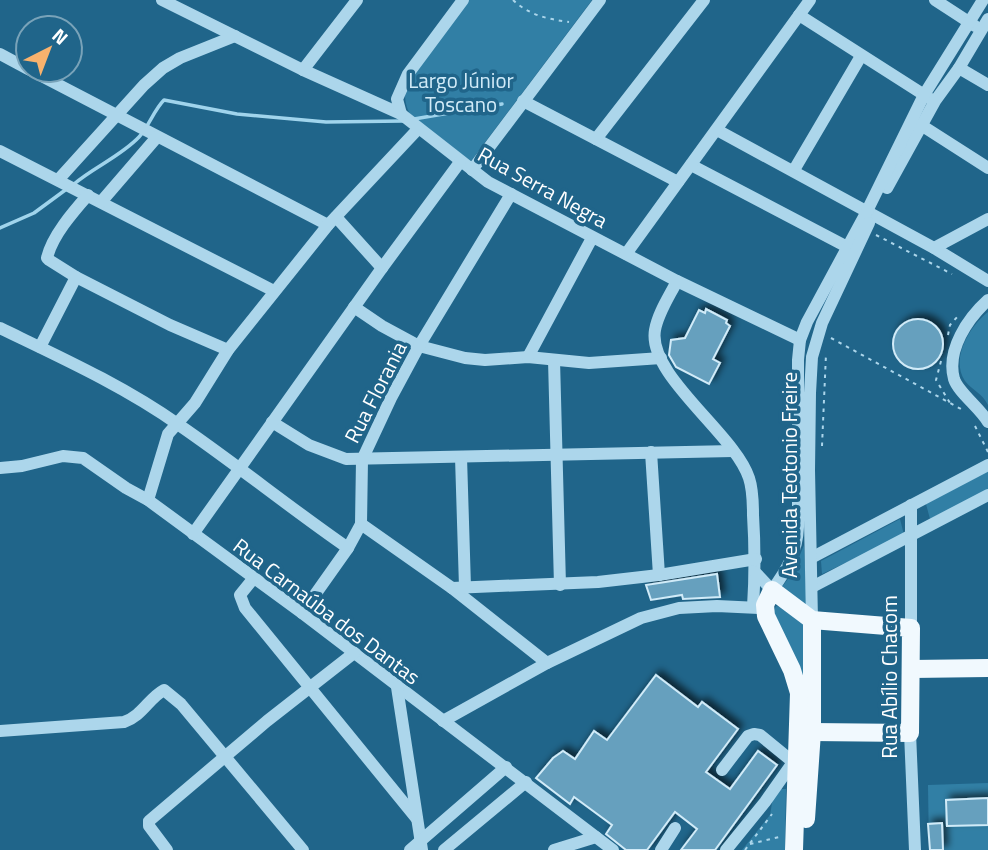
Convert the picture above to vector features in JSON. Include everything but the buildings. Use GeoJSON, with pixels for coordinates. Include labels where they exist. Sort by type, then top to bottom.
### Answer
{"type":"FeatureCollection","features":[{"type":"Feature","properties":{"kind":"main road","name":"Avenida Teotonio Freire"},"geometry":{"type":"LineString","coordinates":[[772,590],[759,608],[792,670],[799,693],[804,732],[795,760],[788,843]]}},
{"type":"Feature","properties":{"kind":"main road"},"geometry":{"type":"LineString","coordinates":[[772,590],[812,620],[911,628]]}},
{"type":"Feature","properties":{"kind":"main road","name":"Avenida Teotonio Freire"},"geometry":{"type":"LineString","coordinates":[[804,850],[804,732],[812,620]]}},
{"type":"Feature","properties":{"kind":"main road","name":"Rua Abílio Chacom"},"geometry":{"type":"LineString","coordinates":[[911,628],[911,733]]}},
{"type":"Feature","properties":{"kind":"main road"},"geometry":{"type":"LineString","coordinates":[[912,669],[988,668]]}},
{"type":"Feature","properties":{"kind":"main road"},"geometry":{"type":"LineString","coordinates":[[804,732],[911,733]]}},
{"type":"Feature","properties":{"kind":"street","name":"Rua Serra Negra"},"geometry":{"type":"LineString","coordinates":[[162,0],[182,4],[235,36],[401,114],[460,162],[511,194],[677,281],[800,340]]}},
{"type":"Feature","properties":{"kind":"street"},"geometry":{"type":"LineString","coordinates":[[401,114],[397,99],[408,74],[463,0]]}},
{"type":"Feature","properties":{"kind":"street"},"geometry":{"type":"LineString","coordinates":[[472,170],[600,0]]}},
{"type":"Feature","properties":{"kind":"street"},"geometry":{"type":"LineString","coordinates":[[596,139],[704,0]]}},
{"type":"Feature","properties":{"kind":"street"},"geometry":{"type":"LineString","coordinates":[[626,254],[810,0]]}},
{"type":"Feature","properties":{"kind":"street"},"geometry":{"type":"LineString","coordinates":[[935,0],[981,31]]}},
{"type":"Feature","properties":{"kind":"street","name":"Avenida Teotonio Freire"},"geometry":{"type":"LineString","coordinates":[[772,590],[788,566],[795,549],[815,343],[869,214],[983,0]]}},
{"type":"Feature","properties":{"kind":"street"},"geometry":{"type":"LineString","coordinates":[[303,70],[350,2]]}},
{"type":"Feature","properties":{"kind":"street"},"geometry":{"type":"LineString","coordinates":[[799,15],[930,99]]}},
{"type":"Feature","properties":{"kind":"street","name":"Avenida Teotonio Freire"},"geometry":{"type":"LineString","coordinates":[[869,214],[921,125],[930,99],[959,68],[988,19]]}},
{"type":"Feature","properties":{"kind":"street"},"geometry":{"type":"LineString","coordinates":[[58,180],[144,85],[163,68],[180,58],[235,36]]}},
{"type":"Feature","properties":{"kind":"street"},"geometry":{"type":"LineString","coordinates":[[794,170],[862,56]]}},
{"type":"Feature","properties":{"kind":"street"},"geometry":{"type":"LineString","coordinates":[[959,68],[988,85]]}},
{"type":"Feature","properties":{"kind":"street"},"geometry":{"type":"LineString","coordinates":[[55,84],[157,137],[332,221],[382,268]]}},
{"type":"Feature","properties":{"kind":"street"},"geometry":{"type":"LineString","coordinates":[[523,101],[678,182]]}},
{"type":"Feature","properties":{"kind":"street"},"geometry":{"type":"LineString","coordinates":[[921,125],[988,168]]}},
{"type":"Feature","properties":{"kind":"street"},"geometry":{"type":"LineString","coordinates":[[148,500],[169,434],[195,403],[228,350],[332,221],[418,129]]}},
{"type":"Feature","properties":{"kind":"street"},"geometry":{"type":"LineString","coordinates":[[717,130],[934,248],[988,281]]}},
{"type":"Feature","properties":{"kind":"street"},"geometry":{"type":"LineString","coordinates":[[101,202],[157,137]]}},
{"type":"Feature","properties":{"kind":"street"},"geometry":{"type":"LineString","coordinates":[[0,151],[274,291]]}},
{"type":"Feature","properties":{"kind":"street"},"geometry":{"type":"LineString","coordinates":[[192,534],[460,162]]}},
{"type":"Feature","properties":{"kind":"street"},"geometry":{"type":"LineString","coordinates":[[691,165],[852,250]]}},
{"type":"Feature","properties":{"kind":"street","name":"Rua Florania"},"geometry":{"type":"LineString","coordinates":[[302,613],[348,548],[361,524],[362,460],[419,346],[511,194]]}},
{"type":"Feature","properties":{"kind":"street"},"geometry":{"type":"LineString","coordinates":[[88,195],[70,217],[47,254],[49,260],[76,277],[170,325],[228,350]]}},
{"type":"Feature","properties":{"kind":"street"},"geometry":{"type":"LineString","coordinates":[[934,248],[988,219]]}},
{"type":"Feature","properties":{"kind":"street"},"geometry":{"type":"LineString","coordinates":[[528,357],[592,238]]}},
{"type":"Feature","properties":{"kind":"street","name":"Avenida Teotonio Freire"},"geometry":{"type":"LineString","coordinates":[[812,620],[811,558],[803,461],[800,340],[819,298],[852,250]]}},
{"type":"Feature","properties":{"kind":"street"},"geometry":{"type":"LineString","coordinates":[[40,347],[76,277]]}},
{"type":"Feature","properties":{"kind":"street"},"geometry":{"type":"LineString","coordinates":[[443,721],[547,663],[642,618],[662,612],[717,606],[759,608],[750,479],[744,465],[685,394],[656,348],[654,333],[659,315],[677,281]]}},
{"type":"Feature","properties":{"kind":"street"},"geometry":{"type":"LineString","coordinates":[[988,300],[970,320],[956,346],[954,379],[988,422]]}},
{"type":"Feature","properties":{"kind":"street"},"geometry":{"type":"LineString","coordinates":[[354,307],[419,346],[475,359],[528,357],[589,363],[661,358]]}},
{"type":"Feature","properties":{"kind":"street"},"geometry":{"type":"LineString","coordinates":[[0,328],[40,347],[177,423],[348,548]]}},
{"type":"Feature","properties":{"kind":"street"},"geometry":{"type":"LineString","coordinates":[[554,360],[560,585]]}},
{"type":"Feature","properties":{"kind":"street"},"geometry":{"type":"LineString","coordinates":[[272,422],[327,454],[346,459],[733,451]]}},
{"type":"Feature","properties":{"kind":"street"},"geometry":{"type":"LineString","coordinates":[[651,452],[659,575]]}},
{"type":"Feature","properties":{"kind":"street","name":"Rua Carnaúba dos Dantas"},"geometry":{"type":"LineString","coordinates":[[0,468],[22,466],[63,456],[83,458],[125,488],[148,500],[302,613],[613,850]]}},
{"type":"Feature","properties":{"kind":"street"},"geometry":{"type":"LineString","coordinates":[[458,587],[461,457]]}},
{"type":"Feature","properties":{"kind":"street"},"geometry":{"type":"LineString","coordinates":[[811,558],[988,465]]}},
{"type":"Feature","properties":{"kind":"street"},"geometry":{"type":"LineString","coordinates":[[812,587],[988,495]]}},
{"type":"Feature","properties":{"kind":"street","name":"Rua Abílio Chacom"},"geometry":{"type":"LineString","coordinates":[[911,505],[911,628]]}},
{"type":"Feature","properties":{"kind":"street"},"geometry":{"type":"LineString","coordinates":[[361,524],[458,587],[547,663]]}},
{"type":"Feature","properties":{"kind":"street"},"geometry":{"type":"LineString","coordinates":[[458,587],[560,585],[756,566]]}},
{"type":"Feature","properties":{"kind":"street"},"geometry":{"type":"LineString","coordinates":[[756,566],[772,590]]}},
{"type":"Feature","properties":{"kind":"street"},"geometry":{"type":"LineString","coordinates":[[253,579],[240,595],[253,621],[417,819]]}},
{"type":"Feature","properties":{"kind":"street"},"geometry":{"type":"LineString","coordinates":[[167,850],[149,826],[149,821],[225,756],[354,653]]}},
{"type":"Feature","properties":{"kind":"street"},"geometry":{"type":"LineString","coordinates":[[397,687],[417,819],[417,847]]}},
{"type":"Feature","properties":{"kind":"street"},"geometry":{"type":"LineString","coordinates":[[0,731],[124,722],[139,714],[164,690],[181,704],[303,850]]}},
{"type":"Feature","properties":{"kind":"street","name":"Rua Abílio Chacom"},"geometry":{"type":"LineString","coordinates":[[911,733],[915,850]]}},
{"type":"Feature","properties":{"kind":"street"},"geometry":{"type":"LineString","coordinates":[[722,770],[748,736],[754,734],[760,735],[795,760],[726,850]]}},
{"type":"Feature","properties":{"kind":"street"},"geometry":{"type":"LineString","coordinates":[[417,847],[506,767]]}},
{"type":"Feature","properties":{"kind":"street"},"geometry":{"type":"LineString","coordinates":[[444,850],[526,782]]}},
{"type":"Feature","properties":{"kind":"street"},"geometry":{"type":"LineString","coordinates":[[661,850],[675,828]]}},
{"type":"Feature","properties":{"kind":"street"},"geometry":{"type":"LineString","coordinates":[[554,850],[596,838]]}},
{"type":"Feature","properties":{"kind":"path"},"geometry":{"type":"LineString","coordinates":[[513,0],[544,19],[573,23]]}},
{"type":"Feature","properties":{"kind":"path"},"geometry":{"type":"LineString","coordinates":[[868,232],[956,275]]}},
{"type":"Feature","properties":{"kind":"path"},"geometry":{"type":"LineString","coordinates":[[947,335],[958,316]]}},
{"type":"Feature","properties":{"kind":"path"},"geometry":{"type":"LineString","coordinates":[[827,335],[970,414]]}},
{"type":"Feature","properties":{"kind":"path"},"geometry":{"type":"LineString","coordinates":[[822,447],[826,349]]}},
{"type":"Feature","properties":{"kind":"path"},"geometry":{"type":"LineString","coordinates":[[943,355],[936,372],[936,380],[950,403]]}},
{"type":"Feature","properties":{"kind":"path"},"geometry":{"type":"LineString","coordinates":[[974,424],[988,452]]}},
{"type":"Feature","properties":{"kind":"path"},"geometry":{"type":"LineString","coordinates":[[749,844],[788,843]]}},
{"type":"Feature","properties":{"kind":"green space","name":"Largo Júnior Toscano"},"geometry":{"type":"Polygon","coordinates":[[[469,0],[592,0],[471,161],[412,118],[406,106],[405,94],[406,85],[469,0]]]}},
{"type":"Feature","properties":{"kind":"green space"},"geometry":{"type":"Polygon","coordinates":[[[988,312],[988,405],[965,381],[960,362],[969,334],[988,312]]]}},
{"type":"Feature","properties":{"kind":"green space"},"geometry":{"type":"Polygon","coordinates":[[[988,471],[988,490],[930,519],[926,504],[988,471]]]}},
{"type":"Feature","properties":{"kind":"green space"},"geometry":{"type":"Polygon","coordinates":[[[900,519],[904,535],[822,574],[821,561],[900,519]]]}},
{"type":"Feature","properties":{"kind":"green space"},"geometry":{"type":"Polygon","coordinates":[[[804,545],[807,610],[779,591],[793,572],[804,545]]]}},
{"type":"Feature","properties":{"kind":"green space"},"geometry":{"type":"Polygon","coordinates":[[[776,606],[787,608],[804,622],[803,690],[773,613],[776,606]]]}},
{"type":"Feature","properties":{"kind":"green space"},"geometry":{"type":"Polygon","coordinates":[[[988,783],[988,850],[929,850],[928,785],[988,783]]]}},
{"type":"Feature","properties":{"kind":"green space"},"geometry":{"type":"Polygon","coordinates":[[[777,789],[786,789],[785,850],[742,850],[770,815],[777,789]]]}},
{"type":"Feature","properties":{"kind":"waterway"},"geometry":{"type":"LineString","coordinates":[[74,184],[132,144],[143,133],[164,100],[237,114],[326,122],[403,121]]}},
{"type":"Feature","properties":{"kind":"waterway"},"geometry":{"type":"LineString","coordinates":[[414,119],[502,104]]}},
{"type":"Feature","properties":{"kind":"waterway"},"geometry":{"type":"LineString","coordinates":[[0,228],[34,213],[68,188]]}}]}
